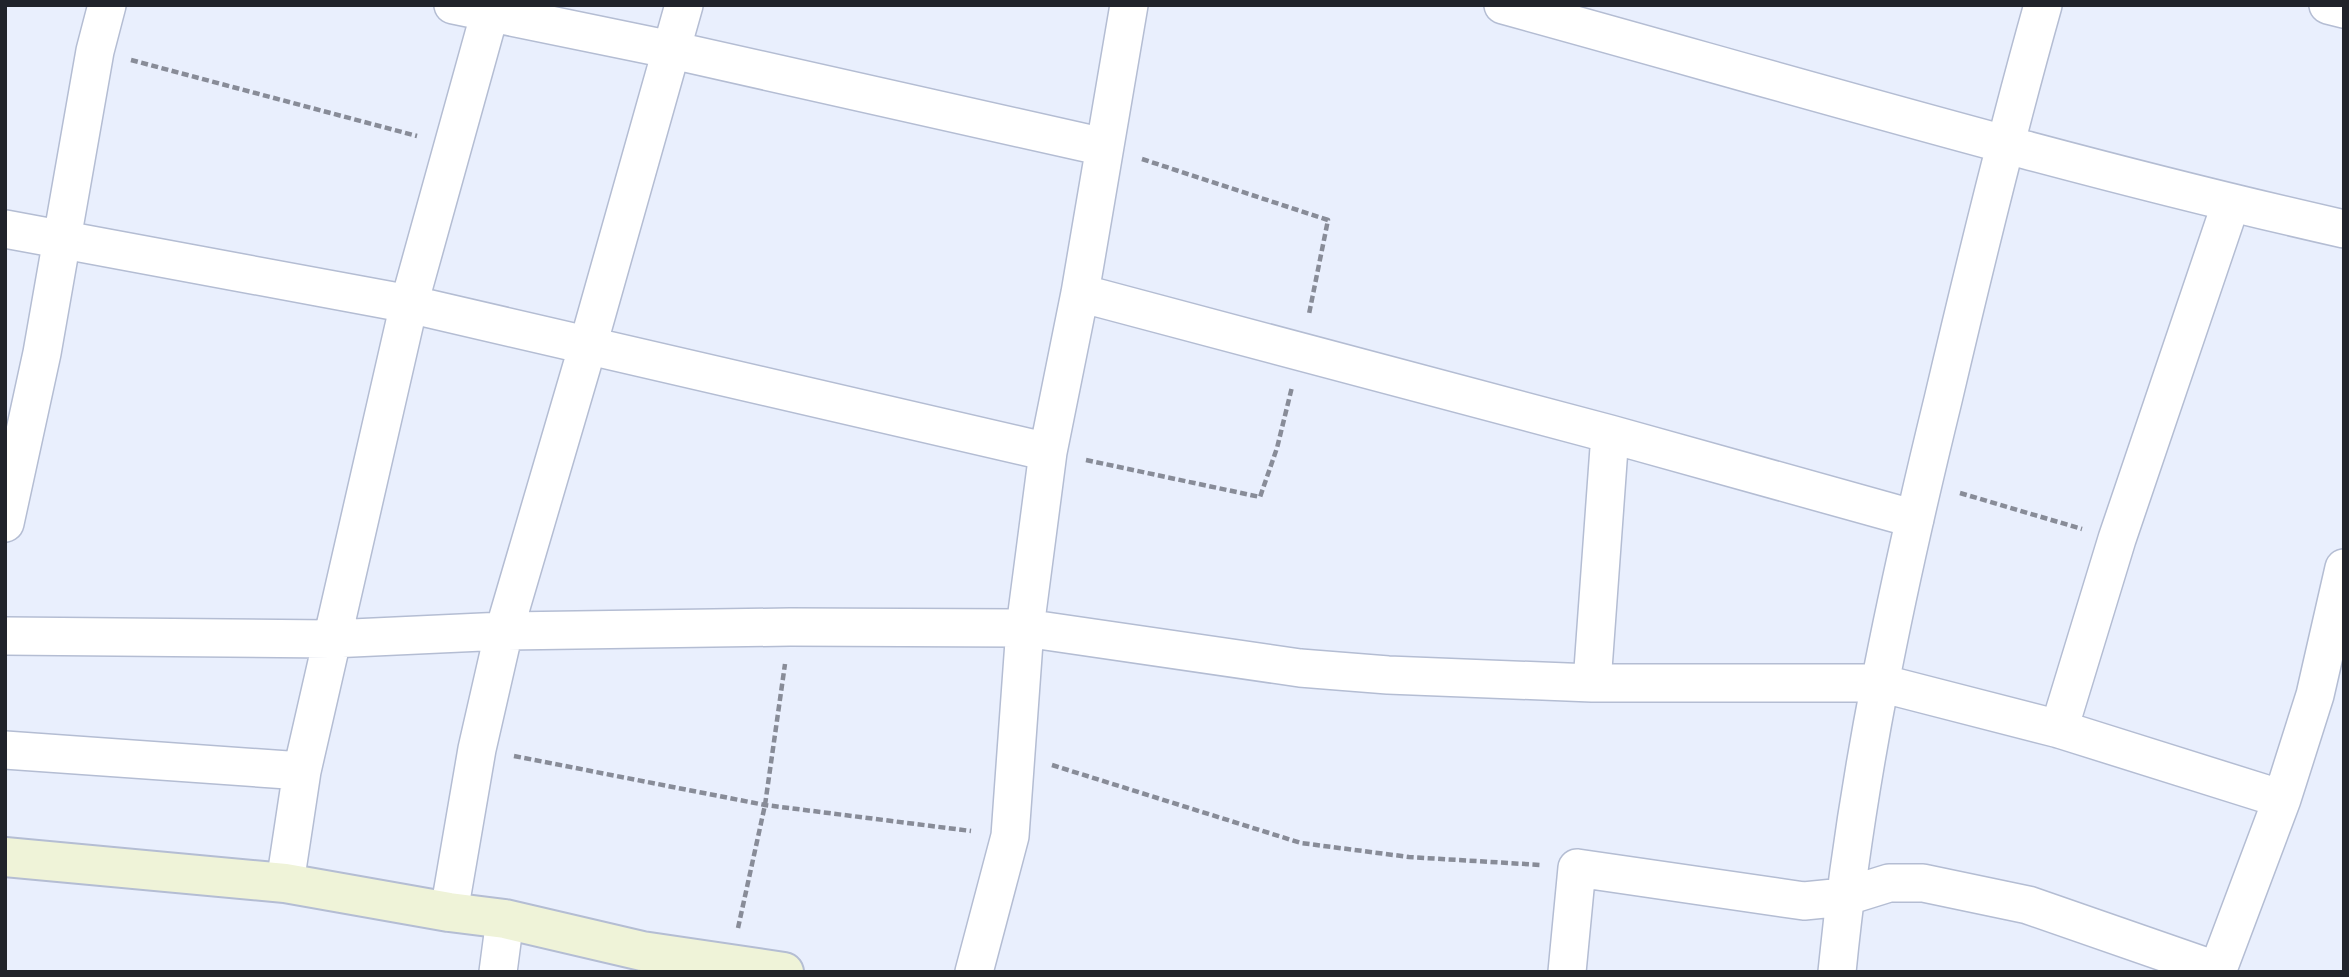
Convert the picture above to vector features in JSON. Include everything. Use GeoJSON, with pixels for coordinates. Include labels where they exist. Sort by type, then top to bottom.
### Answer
{"type":"FeatureCollection","features":[{"type":"Feature","properties":{"kind":"street"},"geometry":{"type":"LineString","coordinates":[[5,523],[41,353],[95,51],[107,5]]}},
{"type":"Feature","properties":{"kind":"street"},"geometry":{"type":"LineString","coordinates":[[453,5],[491,9],[1104,147]]}},
{"type":"Feature","properties":{"kind":"street"},"geometry":{"type":"LineString","coordinates":[[449,912],[477,749],[504,631],[684,5]]}},
{"type":"Feature","properties":{"kind":"street"},"geometry":{"type":"LineString","coordinates":[[974,972],[1010,836],[1026,628],[1048,452],[1080,293],[1129,5]]}},
{"type":"Feature","properties":{"kind":"street"},"geometry":{"type":"LineString","coordinates":[[1503,5],[2004,144],[2231,204],[2344,229]]}},
{"type":"Feature","properties":{"kind":"street"},"geometry":{"type":"LineString","coordinates":[[1837,972],[1844,897],[1880,683],[1923,482],[2004,144],[2043,5]]}},
{"type":"Feature","properties":{"kind":"street"},"geometry":{"type":"LineString","coordinates":[[2328,5],[2344,9]]}},
{"type":"Feature","properties":{"kind":"street"},"geometry":{"type":"LineString","coordinates":[[285,883],[302,771],[409,304],[491,9]]}},
{"type":"Feature","properties":{"kind":"street"},"geometry":{"type":"LineString","coordinates":[[2059,729],[2117,539],[2231,204]]}},
{"type":"Feature","properties":{"kind":"street"},"geometry":{"type":"LineString","coordinates":[[5,229],[409,304],[1048,452]]}},
{"type":"Feature","properties":{"kind":"street"},"geometry":{"type":"LineString","coordinates":[[1080,293],[1610,434],[1915,519]]}},
{"type":"Feature","properties":{"kind":"street"},"geometry":{"type":"LineString","coordinates":[[1592,683],[1610,434]]}},
{"type":"Feature","properties":{"kind":"street"},"geometry":{"type":"LineString","coordinates":[[1567,972],[1577,868],[1804,901],[1844,897],[1889,883],[1905,881],[1945,886],[2028,905],[2218,972],[2282,799],[2329,698],[2343,580]]}},
{"type":"Feature","properties":{"kind":"street"},"geometry":{"type":"LineString","coordinates":[[5,636],[331,639],[504,631],[790,626],[1026,628],[1300,668],[1388,675],[1592,683],[1880,683],[2059,729],[2282,799]]}},
{"type":"Feature","properties":{"kind":"street"},"geometry":{"type":"LineString","coordinates":[[5,750],[302,771]]}},
{"type":"Feature","properties":{"kind":"street"},"geometry":{"type":"LineString","coordinates":[[5,857],[285,883],[449,912],[505,919],[641,962],[730,963],[781,972]]}},
{"type":"Feature","properties":{"kind":"street"},"geometry":{"type":"LineString","coordinates":[[498,972],[505,919]]}},
{"type":"Feature","properties":{"kind":"path"},"geometry":{"type":"LineString","coordinates":[[95,51],[452,145]]}},
{"type":"Feature","properties":{"kind":"path"},"geometry":{"type":"LineString","coordinates":[[1048,452],[1260,497],[1278,448],[1328,220],[1104,147]]}},
{"type":"Feature","properties":{"kind":"path"},"geometry":{"type":"LineString","coordinates":[[1923,482],[2117,539]]}},
{"type":"Feature","properties":{"kind":"path"},"geometry":{"type":"LineString","coordinates":[[730,963],[765,806],[790,626]]}},
{"type":"Feature","properties":{"kind":"path"},"geometry":{"type":"LineString","coordinates":[[477,749],[765,806],[1010,836]]}},
{"type":"Feature","properties":{"kind":"path"},"geometry":{"type":"LineString","coordinates":[[1015,753],[1301,843],[1409,857],[1577,868]]}}]}
